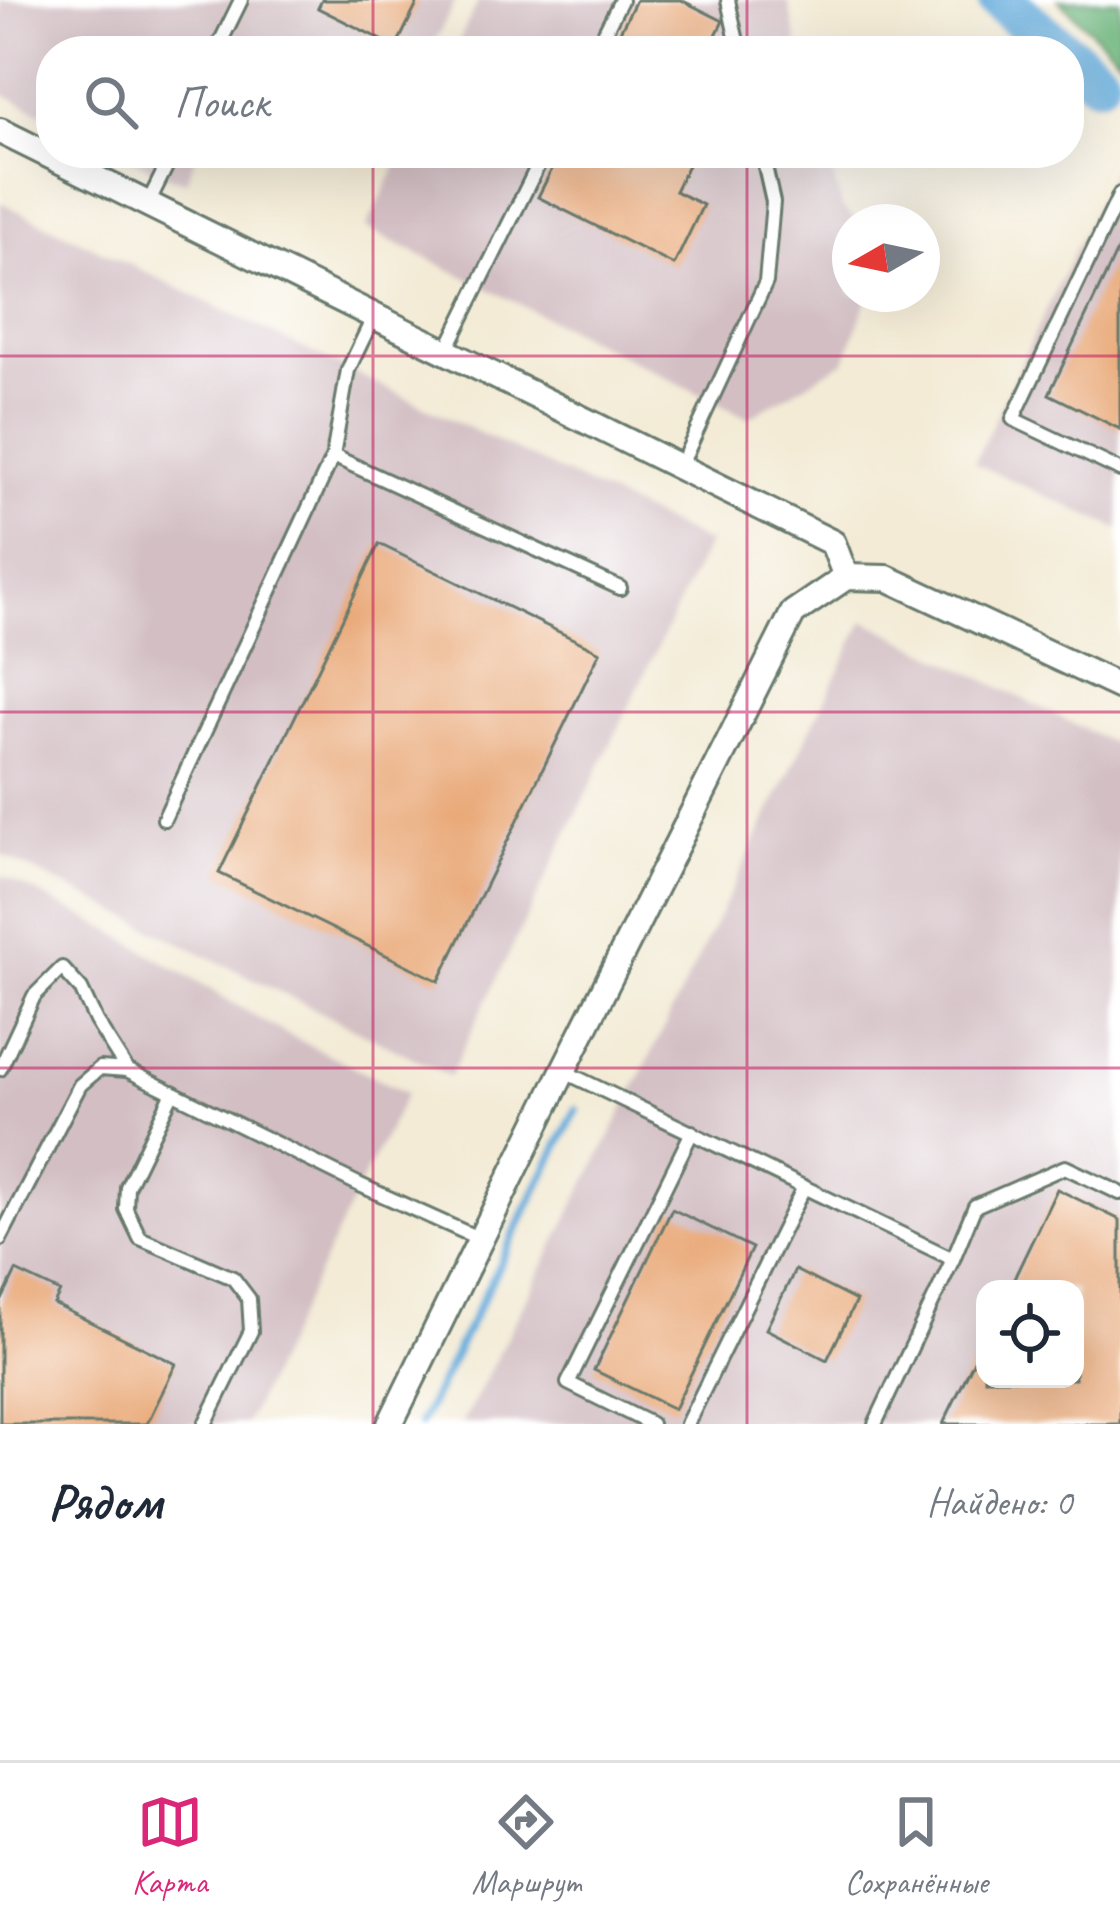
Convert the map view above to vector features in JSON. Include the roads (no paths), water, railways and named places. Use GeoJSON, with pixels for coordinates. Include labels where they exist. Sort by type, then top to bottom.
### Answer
{"type":"FeatureCollection","features":[{"type":"Feature","properties":{"kind":"street"},"geometry":{"type":"LineString","coordinates":[[0,131],[36,149]]}},
{"type":"Feature","properties":{"kind":"street"},"geometry":{"type":"LineString","coordinates":[[75,168],[833,543],[846,577]]}},
{"type":"Feature","properties":{"kind":"street"},"geometry":{"type":"LineString","coordinates":[[390,1424],[794,613],[846,577],[887,578],[1118,682]]}},
{"type":"Feature","properties":{"kind":"lane"},"geometry":{"type":"LineString","coordinates":[[223,36],[241,0]]}},
{"type":"Feature","properties":{"kind":"lane"},"geometry":{"type":"LineString","coordinates":[[603,36],[621,0]]}},
{"type":"Feature","properties":{"kind":"lane"},"geometry":{"type":"LineString","coordinates":[[728,0],[736,36]]}},
{"type":"Feature","properties":{"kind":"lane"},"geometry":{"type":"LineString","coordinates":[[148,204],[166,168]]}},
{"type":"Feature","properties":{"kind":"lane"},"geometry":{"type":"LineString","coordinates":[[445,353],[537,168]]}},
{"type":"Feature","properties":{"kind":"lane"},"geometry":{"type":"LineString","coordinates":[[680,467],[766,281],[773,202],[765,168]]}},
{"type":"Feature","properties":{"kind":"lane"},"geometry":{"type":"LineString","coordinates":[[1120,194],[1013,419],[1120,470]]}},
{"type":"Feature","properties":{"kind":"lane"},"geometry":{"type":"LineString","coordinates":[[164,819],[333,456],[348,370],[373,318]]}},
{"type":"Feature","properties":{"kind":"lane"},"geometry":{"type":"LineString","coordinates":[[333,456],[620,588]]}},
{"type":"Feature","properties":{"kind":"lane"},"geometry":{"type":"LineString","coordinates":[[0,1069],[34,996],[62,968],[81,989],[127,1070]]}},
{"type":"Feature","properties":{"kind":"lane"},"geometry":{"type":"LineString","coordinates":[[0,1239],[4,1220],[80,1085],[100,1068],[127,1070],[481,1240]]}},
{"type":"Feature","properties":{"kind":"lane"},"geometry":{"type":"LineString","coordinates":[[563,1072],[953,1259]]}},
{"type":"Feature","properties":{"kind":"lane"},"geometry":{"type":"LineString","coordinates":[[173,1092],[128,1187],[126,1209],[140,1238],[233,1279],[249,1299],[251,1331],[205,1424]]}},
{"type":"Feature","properties":{"kind":"lane"},"geometry":{"type":"LineString","coordinates":[[652,1424],[568,1383],[692,1132]]}},
{"type":"Feature","properties":{"kind":"lane"},"geometry":{"type":"LineString","coordinates":[[875,1424],[975,1206],[1065,1167],[1120,1193]]}},
{"type":"Feature","properties":{"kind":"lane"},"geometry":{"type":"LineString","coordinates":[[687,1424],[804,1187]]}},
{"type":"Feature","properties":{"kind":"waterway"},"geometry":{"type":"LineString","coordinates":[[1000,0],[1044,36]]}},
{"type":"Feature","properties":{"kind":"waterway"},"geometry":{"type":"LineString","coordinates":[[1084,68],[1097,78]]}},
{"type":"Feature","properties":{"kind":"waterway"},"geometry":{"type":"LineString","coordinates":[[420,1424],[576,1110]]}}]}
